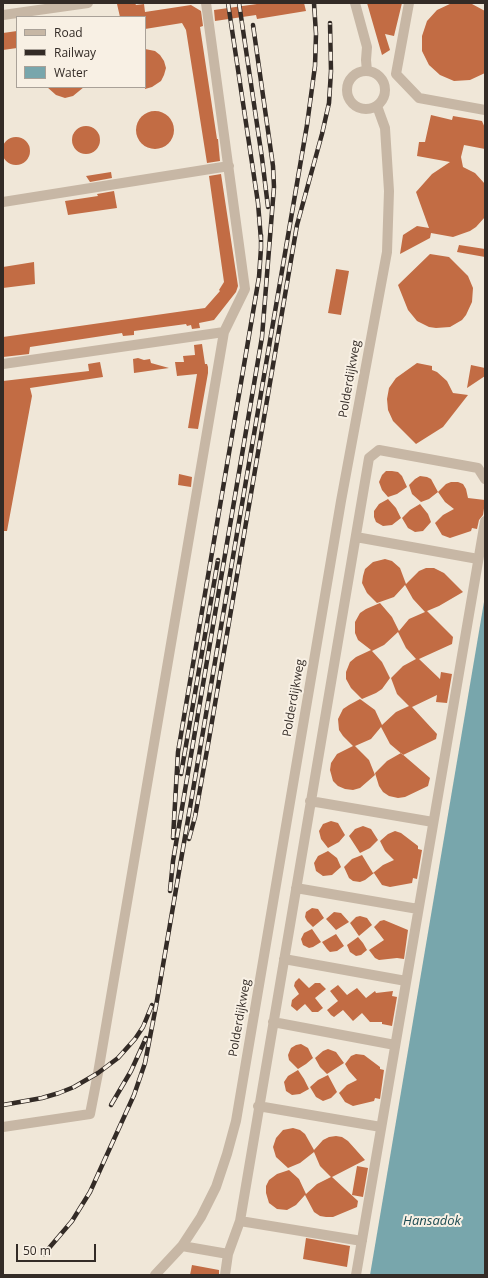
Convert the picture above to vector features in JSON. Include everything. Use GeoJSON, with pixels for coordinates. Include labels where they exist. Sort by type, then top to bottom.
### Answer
{"type":"FeatureCollection","features":[{"type":"Feature","properties":{"kind":"street"},"geometry":{"type":"LineString","coordinates":[[3,15],[88,3]]}},
{"type":"Feature","properties":{"kind":"street"},"geometry":{"type":"LineString","coordinates":[[3,1127],[90,1114],[224,332],[245,289],[206,3]]}},
{"type":"Feature","properties":{"kind":"street"},"geometry":{"type":"LineString","coordinates":[[355,3],[367,47],[367,72]]}},
{"type":"Feature","properties":{"kind":"street"},"geometry":{"type":"LineString","coordinates":[[409,3],[396,74],[418,98],[485,110]]}},
{"type":"Feature","properties":{"kind":"street"},"geometry":{"type":"LineString","coordinates":[[367,72],[378,76],[384,85],[384,97],[377,106],[367,109],[357,107],[350,100],[347,90],[350,80],[358,74],[367,72]]}},
{"type":"Feature","properties":{"kind":"street","name":"Polderdijkweg"},"geometry":{"type":"LineString","coordinates":[[155,1275],[182,1246],[201,1217],[216,1187],[236,1121],[338,516],[386,252],[389,191],[385,128],[377,106]]}},
{"type":"Feature","properties":{"kind":"street"},"geometry":{"type":"LineString","coordinates":[[3,202],[228,166]]}},
{"type":"Feature","properties":{"kind":"street"},"geometry":{"type":"LineString","coordinates":[[3,364],[224,332]]}},
{"type":"Feature","properties":{"kind":"street"},"geometry":{"type":"LineString","coordinates":[[225,1275],[228,1254],[240,1221],[258,1106],[369,458],[380,450],[478,468],[485,478]]}},
{"type":"Feature","properties":{"kind":"street"},"geometry":{"type":"LineString","coordinates":[[356,1275],[485,521]]}},
{"type":"Feature","properties":{"kind":"street"},"geometry":{"type":"LineString","coordinates":[[356,537],[478,559]]}},
{"type":"Feature","properties":{"kind":"street"},"geometry":{"type":"LineString","coordinates":[[310,801],[433,822]]}},
{"type":"Feature","properties":{"kind":"street"},"geometry":{"type":"LineString","coordinates":[[296,888],[418,909]]}},
{"type":"Feature","properties":{"kind":"street"},"geometry":{"type":"LineString","coordinates":[[284,959],[406,981]]}},
{"type":"Feature","properties":{"kind":"street"},"geometry":{"type":"LineString","coordinates":[[273,1022],[395,1045]]}},
{"type":"Feature","properties":{"kind":"street"},"geometry":{"type":"LineString","coordinates":[[258,1106],[381,1127]]}},
{"type":"Feature","properties":{"kind":"street"},"geometry":{"type":"LineString","coordinates":[[240,1221],[362,1241]]}},
{"type":"Feature","properties":{"kind":"street"},"geometry":{"type":"LineString","coordinates":[[182,1246],[228,1254]]}},
{"type":"Feature","properties":{"kind":"water","name":"Hansadok"},"geometry":{"type":"Polygon","coordinates":[[[485,596],[485,1275],[370,1275],[485,596]]]}},
{"type":"Feature","properties":{"kind":"building"},"geometry":{"type":"Polygon","coordinates":[[[264,3],[304,3],[306,11],[257,19],[256,15],[215,21],[214,10],[264,3]]]}},
{"type":"Feature","properties":{"kind":"building"},"geometry":{"type":"Polygon","coordinates":[[[367,3],[402,3],[394,36],[385,34],[390,50],[382,55],[367,3]]]}},
{"type":"Feature","properties":{"kind":"building"},"geometry":{"type":"Polygon","coordinates":[[[452,3],[472,4],[485,11],[485,73],[470,80],[454,81],[440,75],[429,65],[422,51],[422,36],[427,21],[437,10],[452,3]]]}},
{"type":"Feature","properties":{"kind":"building"},"geometry":{"type":"Polygon","coordinates":[[[117,4],[144,4],[145,12],[191,5],[201,11],[203,26],[200,27],[218,139],[220,161],[207,163],[186,30],[182,23],[146,29],[146,16],[120,16],[117,4]]]}},
{"type":"Feature","properties":{"kind":"building"},"geometry":{"type":"Polygon","coordinates":[[[16,31],[16,48],[3,50],[3,33],[16,31]]]}},
{"type":"Feature","properties":{"kind":"building"},"geometry":{"type":"Polygon","coordinates":[[[146,49],[155,51],[160,55],[166,68],[161,81],[152,87],[145,89],[146,49]]]}},
{"type":"Feature","properties":{"kind":"building"},"geometry":{"type":"Polygon","coordinates":[[[48,88],[83,88],[73,96],[65,98],[56,95],[48,88]]]}},
{"type":"Feature","properties":{"kind":"building"},"geometry":{"type":"Polygon","coordinates":[[[151,111],[159,111],[169,116],[173,123],[173,137],[169,144],[159,149],[151,149],[141,144],[139,141],[136,134],[136,126],[141,116],[144,114],[151,111]]]}},
{"type":"Feature","properties":{"kind":"building"},"geometry":{"type":"Polygon","coordinates":[[[431,115],[452,120],[453,116],[482,121],[485,128],[485,149],[464,145],[461,157],[463,167],[475,173],[485,184],[485,217],[470,231],[453,237],[431,233],[430,238],[400,254],[403,235],[417,226],[429,228],[416,192],[432,174],[450,162],[417,156],[419,142],[425,142],[431,115]]]}},
{"type":"Feature","properties":{"kind":"building"},"geometry":{"type":"Polygon","coordinates":[[[86,126],[92,127],[96,130],[99,134],[99,146],[96,150],[92,153],[86,154],[80,153],[76,150],[73,146],[72,140],[73,134],[76,130],[80,127],[86,126]]]}},
{"type":"Feature","properties":{"kind":"building"},"geometry":{"type":"Polygon","coordinates":[[[16,137],[26,141],[30,151],[26,161],[16,165],[6,161],[2,151],[6,141],[16,137]]]}},
{"type":"Feature","properties":{"kind":"building"},"geometry":{"type":"Polygon","coordinates":[[[111,172],[112,178],[90,182],[86,176],[111,172]]]}},
{"type":"Feature","properties":{"kind":"building"},"geometry":{"type":"Polygon","coordinates":[[[221,174],[238,286],[236,292],[214,320],[199,323],[200,328],[192,329],[191,325],[187,326],[186,324],[134,331],[134,335],[123,336],[122,333],[30,347],[29,354],[3,357],[3,337],[205,308],[220,291],[219,290],[224,282],[209,176],[221,174]]]}},
{"type":"Feature","properties":{"kind":"building"},"geometry":{"type":"Polygon","coordinates":[[[114,191],[117,208],[68,215],[65,201],[98,196],[97,194],[114,191]]]}},
{"type":"Feature","properties":{"kind":"building"},"geometry":{"type":"Polygon","coordinates":[[[459,245],[485,249],[485,257],[457,252],[459,245]]]}},
{"type":"Feature","properties":{"kind":"building"},"geometry":{"type":"Polygon","coordinates":[[[430,254],[449,257],[468,276],[473,288],[472,302],[466,315],[462,320],[450,327],[429,327],[417,321],[408,310],[398,285],[430,254]]]}},
{"type":"Feature","properties":{"kind":"building"},"geometry":{"type":"Polygon","coordinates":[[[34,262],[35,284],[3,288],[3,267],[34,262]]]}},
{"type":"Feature","properties":{"kind":"building"},"geometry":{"type":"Polygon","coordinates":[[[336,269],[349,271],[341,315],[328,313],[336,269]]]}},
{"type":"Feature","properties":{"kind":"building"},"geometry":{"type":"Polygon","coordinates":[[[202,344],[205,364],[207,364],[208,367],[208,373],[198,429],[188,428],[197,374],[177,376],[175,362],[184,362],[183,356],[195,355],[194,345],[202,344]]]}},
{"type":"Feature","properties":{"kind":"building"},"geometry":{"type":"Polygon","coordinates":[[[138,358],[144,360],[150,359],[151,363],[169,368],[134,373],[133,359],[138,358]]]}},
{"type":"Feature","properties":{"kind":"building"},"geometry":{"type":"Polygon","coordinates":[[[100,362],[103,377],[30,388],[32,396],[7,531],[3,531],[3,381],[89,371],[88,364],[100,362]]]}},
{"type":"Feature","properties":{"kind":"building"},"geometry":{"type":"Polygon","coordinates":[[[417,363],[432,366],[432,370],[437,372],[447,381],[453,393],[468,395],[443,427],[416,444],[393,421],[388,410],[387,399],[389,388],[396,378],[417,363]]]}},
{"type":"Feature","properties":{"kind":"building"},"geometry":{"type":"Polygon","coordinates":[[[471,365],[485,368],[485,376],[467,388],[471,365]]]}},
{"type":"Feature","properties":{"kind":"building"},"geometry":{"type":"Polygon","coordinates":[[[386,471],[398,472],[402,476],[407,487],[397,494],[388,497],[382,490],[379,482],[382,475],[386,471]]]}},
{"type":"Feature","properties":{"kind":"building"},"geometry":{"type":"Polygon","coordinates":[[[179,474],[192,477],[191,487],[178,485],[179,474]]]}},
{"type":"Feature","properties":{"kind":"building"},"geometry":{"type":"Polygon","coordinates":[[[420,476],[431,479],[438,492],[429,499],[421,502],[412,494],[409,485],[420,476]]]}},
{"type":"Feature","properties":{"kind":"building"},"geometry":{"type":"Polygon","coordinates":[[[451,482],[463,484],[468,498],[485,500],[485,502],[483,515],[479,520],[477,529],[472,528],[471,531],[450,538],[442,535],[435,523],[443,515],[454,509],[445,502],[438,492],[446,484],[451,482]]]}},
{"type":"Feature","properties":{"kind":"building"},"geometry":{"type":"Polygon","coordinates":[[[388,499],[396,508],[401,518],[392,525],[383,526],[376,522],[374,511],[379,504],[388,499]]]}},
{"type":"Feature","properties":{"kind":"building"},"geometry":{"type":"Polygon","coordinates":[[[420,504],[428,514],[431,522],[423,531],[415,532],[408,528],[402,518],[410,510],[420,504]]]}},
{"type":"Feature","properties":{"kind":"building"},"geometry":{"type":"Polygon","coordinates":[[[385,559],[392,561],[400,568],[406,584],[419,571],[426,568],[434,568],[444,573],[463,592],[427,611],[453,637],[452,644],[419,659],[440,679],[441,672],[452,674],[447,703],[436,702],[437,695],[412,707],[437,734],[436,739],[403,755],[390,744],[381,727],[371,739],[355,746],[369,760],[375,775],[360,788],[353,790],[345,789],[338,786],[333,781],[330,770],[331,763],[337,754],[353,746],[339,730],[338,719],[343,709],[360,699],[375,710],[382,725],[396,712],[409,706],[397,694],[391,678],[403,666],[416,659],[406,648],[398,632],[384,645],[372,651],[382,662],[390,678],[382,689],[362,699],[351,688],[346,679],[346,672],[350,662],[356,657],[371,650],[358,640],[355,633],[355,622],[360,613],[380,603],[392,617],[399,631],[409,619],[425,612],[413,599],[405,585],[394,597],[377,603],[367,593],[362,583],[365,569],[373,562],[385,559]]]}},
{"type":"Feature","properties":{"kind":"building"},"geometry":{"type":"Polygon","coordinates":[[[401,753],[430,778],[428,786],[405,797],[398,798],[389,796],[383,792],[379,786],[375,773],[387,761],[401,753]]]}},
{"type":"Feature","properties":{"kind":"building"},"geometry":{"type":"Polygon","coordinates":[[[331,821],[338,823],[345,835],[339,842],[328,848],[321,839],[319,831],[323,824],[331,821]]]}},
{"type":"Feature","properties":{"kind":"building"},"geometry":{"type":"Polygon","coordinates":[[[363,826],[371,829],[378,840],[370,848],[360,853],[349,836],[355,829],[363,826]]]}},
{"type":"Feature","properties":{"kind":"building"},"geometry":{"type":"Polygon","coordinates":[[[395,831],[401,833],[418,846],[418,849],[422,850],[417,879],[413,878],[412,883],[390,887],[382,885],[374,873],[360,882],[353,881],[349,878],[344,867],[352,859],[362,855],[373,873],[383,865],[394,860],[385,851],[380,841],[388,834],[395,831]]]}},
{"type":"Feature","properties":{"kind":"building"},"geometry":{"type":"Polygon","coordinates":[[[328,851],[337,858],[341,867],[332,875],[323,876],[316,871],[314,863],[318,856],[328,851]]]}},
{"type":"Feature","properties":{"kind":"building"},"geometry":{"type":"Polygon","coordinates":[[[312,908],[318,909],[324,918],[313,927],[305,917],[306,912],[312,908]]]}},
{"type":"Feature","properties":{"kind":"building"},"geometry":{"type":"Polygon","coordinates":[[[334,912],[341,913],[349,922],[336,930],[326,919],[334,912]]]}},
{"type":"Feature","properties":{"kind":"building"},"geometry":{"type":"Polygon","coordinates":[[[360,916],[367,918],[372,925],[359,936],[350,923],[356,917],[360,916]]]}},
{"type":"Feature","properties":{"kind":"building"},"geometry":{"type":"Polygon","coordinates":[[[384,920],[408,930],[404,959],[397,958],[379,960],[375,958],[369,950],[384,940],[374,927],[380,921],[384,920]]]}},
{"type":"Feature","properties":{"kind":"building"},"geometry":{"type":"Polygon","coordinates":[[[312,929],[321,942],[309,948],[303,945],[301,939],[304,933],[312,929]]]}},
{"type":"Feature","properties":{"kind":"building"},"geometry":{"type":"Polygon","coordinates":[[[336,934],[344,946],[337,951],[330,952],[322,942],[336,934]]]}},
{"type":"Feature","properties":{"kind":"building"},"geometry":{"type":"Polygon","coordinates":[[[358,937],[367,950],[361,955],[356,956],[350,952],[347,945],[358,937]]]}},
{"type":"Feature","properties":{"kind":"building"},"geometry":{"type":"Polygon","coordinates":[[[299,978],[309,988],[315,983],[320,983],[326,989],[315,998],[323,1008],[318,1012],[312,1012],[305,1004],[297,1011],[291,1006],[292,1000],[299,994],[294,986],[295,982],[299,978]]]}},
{"type":"Feature","properties":{"kind":"building"},"geometry":{"type":"Polygon","coordinates":[[[338,985],[347,995],[357,988],[366,998],[375,991],[376,993],[393,991],[392,996],[397,997],[392,1026],[382,1024],[382,1022],[370,1022],[362,1013],[353,1021],[343,1010],[334,1017],[331,1015],[327,1010],[338,1001],[330,991],[338,985]]]}},
{"type":"Feature","properties":{"kind":"building"},"geometry":{"type":"Polygon","coordinates":[[[301,1044],[308,1048],[313,1058],[298,1069],[289,1060],[288,1055],[291,1048],[301,1044]]]}},
{"type":"Feature","properties":{"kind":"building"},"geometry":{"type":"Polygon","coordinates":[[[328,1049],[336,1052],[344,1063],[327,1074],[320,1067],[315,1058],[323,1051],[328,1049]]]}},
{"type":"Feature","properties":{"kind":"building"},"geometry":{"type":"Polygon","coordinates":[[[356,1054],[364,1055],[380,1067],[380,1069],[384,1070],[380,1099],[375,1098],[374,1101],[353,1106],[345,1102],[339,1093],[347,1085],[357,1080],[345,1064],[351,1056],[356,1054]]]}},
{"type":"Feature","properties":{"kind":"building"},"geometry":{"type":"Polygon","coordinates":[[[298,1070],[309,1089],[300,1094],[292,1095],[286,1091],[284,1082],[288,1076],[298,1070]]]}},
{"type":"Feature","properties":{"kind":"building"},"geometry":{"type":"Polygon","coordinates":[[[328,1075],[337,1092],[331,1098],[323,1101],[316,1097],[310,1087],[318,1080],[328,1075]]]}},
{"type":"Feature","properties":{"kind":"building"},"geometry":{"type":"Polygon","coordinates":[[[293,1128],[300,1130],[305,1134],[314,1150],[323,1140],[329,1137],[342,1137],[348,1141],[365,1160],[332,1177],[358,1201],[357,1207],[333,1217],[326,1217],[320,1216],[314,1212],[305,1195],[296,1205],[287,1210],[277,1209],[269,1203],[266,1193],[266,1186],[269,1180],[277,1174],[289,1170],[299,1179],[306,1194],[317,1184],[331,1177],[320,1166],[314,1152],[300,1163],[288,1168],[276,1157],[273,1147],[276,1138],[283,1130],[293,1128]]]}},
{"type":"Feature","properties":{"kind":"building"},"geometry":{"type":"Polygon","coordinates":[[[357,1166],[368,1168],[363,1197],[352,1195],[357,1166]]]}},
{"type":"Feature","properties":{"kind":"building"},"geometry":{"type":"Polygon","coordinates":[[[306,1238],[350,1246],[347,1267],[303,1259],[306,1238]]]}},
{"type":"Feature","properties":{"kind":"building"},"geometry":{"type":"Polygon","coordinates":[[[192,1265],[219,1270],[219,1275],[190,1275],[192,1265]]]}},
{"type":"Feature","properties":{"kind":"railway"},"geometry":{"type":"LineString","coordinates":[[228,3],[258,203],[261,240]]}},
{"type":"Feature","properties":{"kind":"railway"},"geometry":{"type":"LineString","coordinates":[[239,3],[268,207]]}},
{"type":"Feature","properties":{"kind":"railway"},"geometry":{"type":"LineString","coordinates":[[44,1254],[72,1221],[90,1192],[134,1095],[145,1063],[307,125],[315,66],[316,34],[314,3]]}},
{"type":"Feature","properties":{"kind":"railway"},"geometry":{"type":"LineString","coordinates":[[189,839],[195,817],[209,739],[297,225],[329,103],[331,71],[330,23]]}},
{"type":"Feature","properties":{"kind":"railway"},"geometry":{"type":"LineString","coordinates":[[170,891],[173,861],[262,337],[274,187],[273,166],[253,25]]}},
{"type":"Feature","properties":{"kind":"railway"},"geometry":{"type":"LineString","coordinates":[[173,838],[178,752],[259,277],[261,235]]}},
{"type":"Feature","properties":{"kind":"railway"},"geometry":{"type":"LineString","coordinates":[[181,774],[218,560]]}},
{"type":"Feature","properties":{"kind":"railway"},"geometry":{"type":"LineString","coordinates":[[3,1105],[42,1098],[59,1093],[74,1087],[98,1073],[118,1058],[135,1039],[143,1027],[152,1005]]}},
{"type":"Feature","properties":{"kind":"railway"},"geometry":{"type":"LineString","coordinates":[[111,1105],[131,1071],[146,1038]]}}]}
